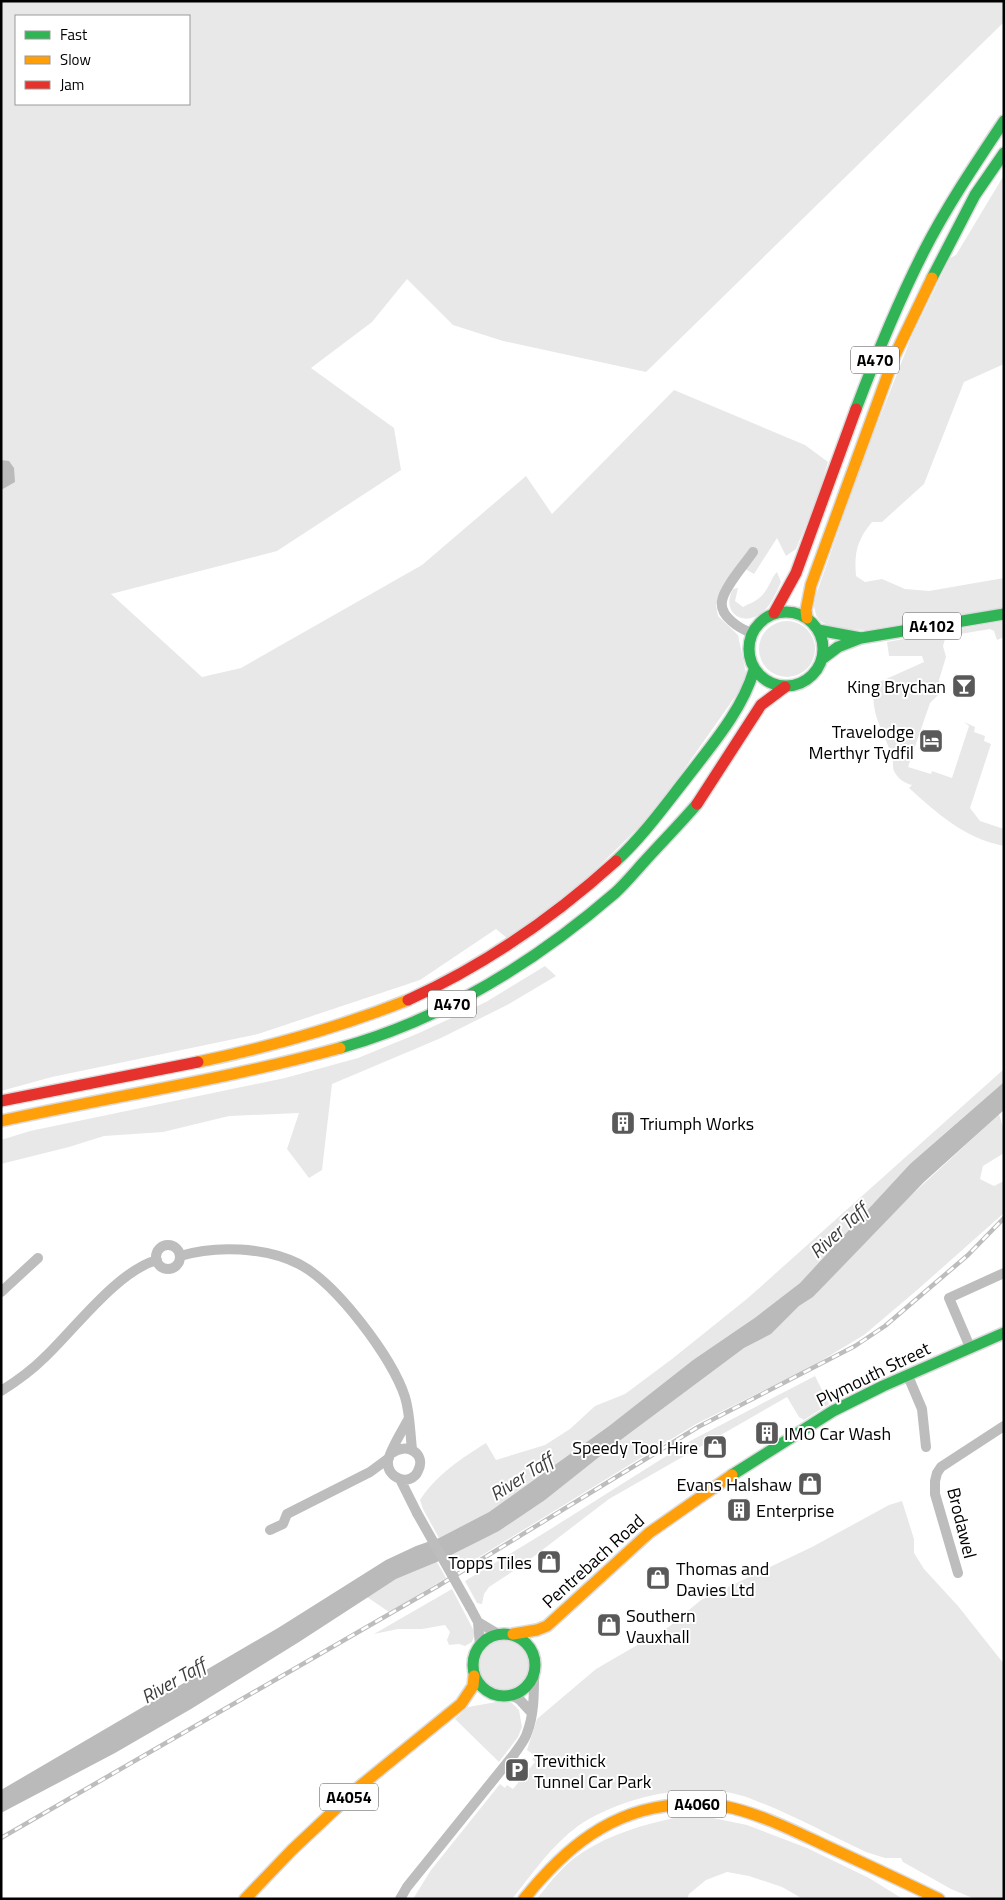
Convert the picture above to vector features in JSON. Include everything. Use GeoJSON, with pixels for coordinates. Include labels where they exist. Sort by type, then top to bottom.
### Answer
{"type":"FeatureCollection","features":[{"type":"Feature","properties":{"kind":"main road","name":"A470"},"geometry":{"type":"LineString","coordinates":[[774,613],[796,573],[876,356],[924,251],[978,160],[1004,121]]}},
{"type":"Feature","properties":{"kind":"main road","name":"A470"},"geometry":{"type":"LineString","coordinates":[[807,618],[806,610],[811,584],[895,355],[928,285],[975,195],[1004,153]]}},
{"type":"Feature","properties":{"kind":"main road"},"geometry":{"type":"LineString","coordinates":[[789,612],[807,618],[818,630],[823,645],[822,659],[816,671],[807,680],[796,686],[785,687],[768,682],[754,670],[748,653],[752,633],[756,626],[774,613],[789,612]]}},
{"type":"Feature","properties":{"kind":"main road","name":"A4102"},"geometry":{"type":"LineString","coordinates":[[822,659],[838,647],[861,638],[1004,614]]}},
{"type":"Feature","properties":{"kind":"main road","name":"A4102"},"geometry":{"type":"LineString","coordinates":[[818,630],[861,638]]}},
{"type":"Feature","properties":{"kind":"main road","name":"A470"},"geometry":{"type":"LineString","coordinates":[[1,1101],[267,1047],[311,1035],[406,1000],[438,986],[492,957],[557,911],[620,857],[664,807],[705,753],[748,691],[754,670]]}},
{"type":"Feature","properties":{"kind":"main road","name":"A470"},"geometry":{"type":"LineString","coordinates":[[1,1121],[86,1102],[203,1081],[300,1059],[364,1041],[438,1012],[480,990],[519,967],[616,892],[702,797],[761,705],[785,687]]}},
{"type":"Feature","properties":{"kind":"main road","name":"Plymouth Street"},"geometry":{"type":"LineString","coordinates":[[663,1522],[815,1422],[883,1386],[1004,1332]]}},
{"type":"Feature","properties":{"kind":"main road","name":"Pentrebach Road"},"geometry":{"type":"LineString","coordinates":[[513,1634],[547,1626],[637,1543],[663,1522]]}},
{"type":"Feature","properties":{"kind":"main road","name":"Pentrebach Road"},"geometry":{"type":"LineString","coordinates":[[535,1670],[547,1626]]}},
{"type":"Feature","properties":{"kind":"main road"},"geometry":{"type":"LineString","coordinates":[[498,1634],[513,1634],[524,1640],[534,1656],[535,1670],[530,1684],[523,1691],[507,1696],[487,1691],[476,1681],[474,1676],[474,1660],[480,1646],[490,1637],[498,1634]]}},
{"type":"Feature","properties":{"kind":"main road","name":"A4054"},"geometry":{"type":"LineString","coordinates":[[246,1899],[292,1850],[359,1787],[461,1704],[473,1686],[474,1676]]}},
{"type":"Feature","properties":{"kind":"main road","name":"A4054"},"geometry":{"type":"LineString","coordinates":[[461,1704],[507,1696]]}},
{"type":"Feature","properties":{"kind":"main road","name":"A4060"},"geometry":{"type":"LineString","coordinates":[[524,1899],[538,1879],[565,1852],[592,1831],[609,1821],[627,1814],[651,1807],[675,1804],[726,1807],[781,1825],[939,1899]]}},
{"type":"Feature","properties":{"kind":"street"},"geometry":{"type":"LineString","coordinates":[[752,633],[742,629],[728,617],[723,608],[722,601],[728,588],[753,552]]}},
{"type":"Feature","properties":{"kind":"street"},"geometry":{"type":"LineString","coordinates":[[166,1245],[177,1249],[180,1256],[178,1263],[170,1269],[161,1266],[157,1260],[157,1252],[166,1245]]}},
{"type":"Feature","properties":{"kind":"street"},"geometry":{"type":"LineString","coordinates":[[180,1256],[198,1250],[218,1248],[250,1251],[300,1264],[321,1280],[345,1304],[384,1354],[397,1376],[408,1419],[412,1449],[419,1458],[420,1463],[417,1473],[410,1479],[370,1472]]}},
{"type":"Feature","properties":{"kind":"street"},"geometry":{"type":"LineString","coordinates":[[1,1292],[38,1258]]}},
{"type":"Feature","properties":{"kind":"street"},"geometry":{"type":"LineString","coordinates":[[1,1391],[18,1381],[44,1358],[109,1291],[147,1262],[157,1260]]}},
{"type":"Feature","properties":{"kind":"street"},"geometry":{"type":"LineString","coordinates":[[970,1347],[949,1298],[1004,1273]]}},
{"type":"Feature","properties":{"kind":"street"},"geometry":{"type":"LineString","coordinates":[[908,1376],[922,1409],[926,1447]]}},
{"type":"Feature","properties":{"kind":"street"},"geometry":{"type":"LineString","coordinates":[[408,1419],[390,1455],[388,1468],[397,1478],[478,1622],[480,1646]]}},
{"type":"Feature","properties":{"kind":"street","name":"Brodawel"},"geometry":{"type":"LineString","coordinates":[[958,1573],[935,1494],[937,1473],[941,1467],[1004,1426]]}},
{"type":"Feature","properties":{"kind":"street"},"geometry":{"type":"LineString","coordinates":[[270,1530],[283,1524],[287,1514],[370,1472],[401,1448],[412,1449]]}},
{"type":"Feature","properties":{"kind":"street"},"geometry":{"type":"LineString","coordinates":[[411,1502],[414,1476]]}},
{"type":"Feature","properties":{"kind":"street"},"geometry":{"type":"LineString","coordinates":[[478,1622],[498,1634]]}},
{"type":"Feature","properties":{"kind":"street"},"geometry":{"type":"LineString","coordinates":[[400,1899],[407,1887],[515,1754],[527,1735],[531,1712],[534,1706],[535,1670]]}},
{"type":"Feature","properties":{"kind":"street"},"geometry":{"type":"LineString","coordinates":[[507,1696],[520,1700],[531,1712]]}},
{"type":"Feature","properties":{"kind":"shaded area"},"geometry":{"type":"Polygon","coordinates":[[[1,1],[1004,1],[1004,22],[646,372],[503,341],[453,325],[407,279],[372,322],[311,368],[394,428],[401,470],[277,551],[111,594],[202,677],[241,668],[422,565],[526,476],[552,514],[674,390],[805,445],[828,462],[818,496],[796,549],[786,556],[777,538],[754,574],[740,566],[719,595],[716,605],[718,616],[738,635],[746,673],[739,691],[678,778],[640,826],[586,879],[508,939],[496,929],[420,980],[258,1034],[52,1077],[1,1091],[1,1]]]}},
{"type":"Feature","properties":{"kind":"shaded area"},"geometry":{"type":"Polygon","coordinates":[[[1004,175],[1004,364],[964,382],[924,484],[882,522],[872,522],[860,541],[856,554],[855,568],[856,576],[865,582],[882,579],[905,589],[929,591],[1004,578],[1004,608],[866,630],[841,629],[829,626],[820,621],[816,615],[814,606],[816,595],[862,463],[911,338],[950,258],[956,255],[1004,175]]]}},
{"type":"Feature","properties":{"kind":"shaded area"},"geometry":{"type":"Polygon","coordinates":[[[1,460],[9,461],[14,468],[15,482],[1,490],[1,460]]]}},
{"type":"Feature","properties":{"kind":"shaded area"},"geometry":{"type":"Polygon","coordinates":[[[777,572],[781,582],[774,598],[763,612],[756,617],[748,619],[736,615],[732,611],[730,598],[733,589],[738,588],[735,601],[743,607],[762,595],[777,572]]]}},
{"type":"Feature","properties":{"kind":"shaded area"},"geometry":{"type":"Polygon","coordinates":[[[781,621],[793,621],[803,625],[811,633],[815,649],[811,665],[803,673],[793,677],[781,677],[771,673],[763,665],[759,655],[759,643],[763,633],[771,625],[781,621]]]}},
{"type":"Feature","properties":{"kind":"shaded area"},"geometry":{"type":"Polygon","coordinates":[[[1004,621],[1004,637],[997,640],[994,631],[990,629],[948,636],[945,639],[943,646],[946,657],[939,680],[939,694],[930,703],[908,767],[931,774],[932,771],[952,778],[969,726],[964,722],[975,727],[974,732],[985,736],[984,741],[991,744],[970,808],[980,821],[1004,829],[1004,846],[976,837],[952,824],[909,788],[912,785],[904,782],[897,776],[893,769],[892,756],[875,712],[873,694],[875,684],[924,662],[922,656],[889,656],[887,642],[1004,621]]]}},
{"type":"Feature","properties":{"kind":"shaded area"},"geometry":{"type":"Polygon","coordinates":[[[545,966],[556,976],[507,1005],[441,1038],[332,1084],[322,1170],[309,1178],[287,1149],[299,1113],[229,1116],[163,1132],[104,1136],[1,1164],[1,1140],[30,1131],[285,1078],[358,1058],[419,1033],[486,1002],[545,966]]]}},
{"type":"Feature","properties":{"kind":"shaded area"},"geometry":{"type":"Polygon","coordinates":[[[1004,1069],[1004,1082],[910,1164],[800,1283],[756,1317],[693,1360],[609,1426],[489,1512],[439,1538],[420,1500],[426,1491],[450,1468],[486,1443],[496,1460],[545,1445],[570,1429],[595,1406],[625,1394],[748,1298],[1004,1069]]]}},
{"type":"Feature","properties":{"kind":"shaded area"},"geometry":{"type":"Polygon","coordinates":[[[1004,1082],[1004,1110],[924,1182],[813,1297],[799,1306],[771,1334],[744,1348],[618,1442],[545,1500],[499,1531],[437,1562],[396,1579],[191,1709],[115,1753],[1,1813],[1,1790],[278,1628],[386,1560],[439,1538],[489,1512],[609,1426],[693,1360],[756,1317],[800,1283],[910,1164],[1004,1082]]]}},
{"type":"Feature","properties":{"kind":"shaded area"},"geometry":{"type":"Polygon","coordinates":[[[999,1114],[1004,1131],[1004,1153],[983,1166],[980,1179],[994,1186],[1004,1181],[1004,1213],[864,1335],[809,1368],[696,1424],[458,1570],[449,1554],[499,1531],[545,1500],[618,1442],[744,1348],[771,1334],[799,1306],[813,1297],[891,1214],[999,1114]]]}},
{"type":"Feature","properties":{"kind":"shaded area"},"geometry":{"type":"Polygon","coordinates":[[[815,1376],[829,1404],[804,1420],[799,1417],[787,1397],[609,1499],[524,1564],[489,1587],[484,1594],[482,1604],[477,1603],[465,1581],[690,1441],[815,1376]]]}},
{"type":"Feature","properties":{"kind":"shaded area"},"geometry":{"type":"Polygon","coordinates":[[[902,1501],[914,1539],[914,1553],[924,1569],[958,1606],[1004,1664],[1004,1899],[975,1899],[951,1889],[903,1862],[901,1858],[885,1858],[866,1852],[749,1798],[707,1790],[661,1794],[638,1799],[596,1815],[578,1826],[560,1842],[512,1899],[413,1899],[431,1870],[500,1784],[505,1788],[507,1785],[513,1789],[535,1762],[532,1759],[535,1756],[527,1750],[537,1719],[596,1669],[670,1626],[701,1600],[812,1547],[889,1505],[902,1501]]]}},
{"type":"Feature","properties":{"kind":"shaded area"},"geometry":{"type":"Polygon","coordinates":[[[437,1562],[446,1578],[389,1612],[367,1597],[396,1579],[437,1562]]]}},
{"type":"Feature","properties":{"kind":"shaded area"},"geometry":{"type":"Polygon","coordinates":[[[452,1589],[475,1633],[472,1642],[465,1646],[459,1644],[449,1645],[447,1640],[450,1632],[445,1625],[422,1629],[398,1629],[374,1634],[452,1589]]]}},
{"type":"Feature","properties":{"kind":"shaded area"},"geometry":{"type":"Polygon","coordinates":[[[504,1640],[513,1642],[524,1651],[529,1665],[527,1674],[518,1685],[504,1690],[495,1688],[484,1679],[479,1665],[481,1656],[490,1645],[504,1640]]]}},
{"type":"Feature","properties":{"kind":"shaded area"},"geometry":{"type":"Polygon","coordinates":[[[502,1701],[512,1703],[519,1710],[522,1727],[518,1737],[499,1762],[455,1719],[468,1707],[502,1701]]]}},
{"type":"Feature","properties":{"kind":"shaded area"},"geometry":{"type":"Polygon","coordinates":[[[674,1818],[713,1818],[747,1825],[807,1848],[869,1878],[903,1899],[803,1899],[782,1887],[749,1876],[727,1872],[706,1880],[689,1894],[687,1899],[537,1899],[576,1856],[605,1840],[627,1831],[674,1818]]]}},
{"type":"Feature","properties":{"kind":"railway"},"geometry":{"type":"LineString","coordinates":[[1,1838],[438,1586],[698,1427],[855,1346],[885,1326],[968,1255],[1004,1218]]}},
{"type":"Feature","properties":{"kind":"traffic: fast"},"geometry":{"type":"LineString","coordinates":[[856,409],[888,329],[924,251],[952,201],[1004,121]]}},
{"type":"Feature","properties":{"kind":"traffic: fast"},"geometry":{"type":"LineString","coordinates":[[932,278],[975,195],[1004,153]]}},
{"type":"Feature","properties":{"kind":"traffic: fast"},"geometry":{"type":"LineString","coordinates":[[779,612],[793,612],[807,618],[817,628],[823,642],[823,649],[823,656],[817,670],[807,680],[793,686],[779,686],[765,680],[755,670],[749,656],[749,642],[755,628],[765,618],[779,612]]}},
{"type":"Feature","properties":{"kind":"traffic: fast"},"geometry":{"type":"LineString","coordinates":[[822,659],[838,647],[861,638],[1004,614]]}},
{"type":"Feature","properties":{"kind":"traffic: fast"},"geometry":{"type":"LineString","coordinates":[[818,630],[861,638]]}},
{"type":"Feature","properties":{"kind":"traffic: fast"},"geometry":{"type":"LineString","coordinates":[[616,861],[652,822],[715,741],[742,700],[754,670]]}},
{"type":"Feature","properties":{"kind":"traffic: fast"},"geometry":{"type":"LineString","coordinates":[[340,1048],[378,1036],[451,1005],[520,965],[584,919],[615,893],[697,804]]}},
{"type":"Feature","properties":{"kind":"traffic: fast"},"geometry":{"type":"LineString","coordinates":[[732,1475],[833,1411],[883,1386],[1004,1333]]}},
{"type":"Feature","properties":{"kind":"traffic: fast"},"geometry":{"type":"LineString","coordinates":[[498,1634],[510,1634],[526,1643],[533,1653],[535,1665],[533,1677],[526,1687],[510,1696],[498,1696],[487,1691],[478,1682],[473,1671],[473,1659],[478,1648],[487,1639],[498,1634]]}},
{"type":"Feature","properties":{"kind":"traffic: slow"},"geometry":{"type":"LineString","coordinates":[[807,618],[806,610],[811,585],[895,355],[932,278]]}},
{"type":"Feature","properties":{"kind":"traffic: slow"},"geometry":{"type":"LineString","coordinates":[[198,1062],[304,1036],[408,1000]]}},
{"type":"Feature","properties":{"kind":"traffic: slow"},"geometry":{"type":"LineString","coordinates":[[1,1121],[256,1069],[340,1048]]}},
{"type":"Feature","properties":{"kind":"traffic: slow"},"geometry":{"type":"LineString","coordinates":[[513,1634],[537,1630],[547,1626],[649,1533],[732,1475]]}},
{"type":"Feature","properties":{"kind":"traffic: slow"},"geometry":{"type":"LineString","coordinates":[[245,1899],[292,1850],[359,1787],[461,1704],[473,1686],[474,1676]]}},
{"type":"Feature","properties":{"kind":"traffic: slow"},"geometry":{"type":"LineString","coordinates":[[524,1899],[539,1881],[573,1848],[610,1823],[631,1814],[653,1808],[700,1804],[736,1809],[774,1822],[939,1899]]}},
{"type":"Feature","properties":{"kind":"traffic: jam"},"geometry":{"type":"LineString","coordinates":[[774,613],[796,573],[856,409]]}},
{"type":"Feature","properties":{"kind":"traffic: jam"},"geometry":{"type":"LineString","coordinates":[[697,804],[761,705],[785,687]]}},
{"type":"Feature","properties":{"kind":"traffic: jam"},"geometry":{"type":"LineString","coordinates":[[408,1000],[464,972],[517,939],[568,902],[616,861]]}},
{"type":"Feature","properties":{"kind":"traffic: jam"},"geometry":{"type":"LineString","coordinates":[[1,1101],[198,1062]]}},
{"type":"Feature","properties":{"kind":"place","name":"King Brychan"},"geometry":{"type":"Point","coordinates":[964,686]}},
{"type":"Feature","properties":{"kind":"place","name":"Travelodge Merthyr Tydfil"},"geometry":{"type":"Point","coordinates":[931,741]}},
{"type":"Feature","properties":{"kind":"place","name":"Triumph Works"},"geometry":{"type":"Point","coordinates":[623,1123]}},
{"type":"Feature","properties":{"kind":"place","name":"IMO Car Wash"},"geometry":{"type":"Point","coordinates":[767,1433]}},
{"type":"Feature","properties":{"kind":"place","name":"Speedy Tool Hire"},"geometry":{"type":"Point","coordinates":[715,1447]}},
{"type":"Feature","properties":{"kind":"place","name":"Evans Halshaw"},"geometry":{"type":"Point","coordinates":[810,1484]}},
{"type":"Feature","properties":{"kind":"place","name":"Enterprise"},"geometry":{"type":"Point","coordinates":[739,1510]}},
{"type":"Feature","properties":{"kind":"place","name":"Topps Tiles"},"geometry":{"type":"Point","coordinates":[549,1562]}},
{"type":"Feature","properties":{"kind":"place","name":"Thomas and Davies Ltd"},"geometry":{"type":"Point","coordinates":[658,1578]}},
{"type":"Feature","properties":{"kind":"place","name":"Southern Vauxhall"},"geometry":{"type":"Point","coordinates":[609,1625]}},
{"type":"Feature","properties":{"kind":"place","name":"Trevithick Tunnel Car Park"},"geometry":{"type":"Point","coordinates":[517,1770]}},
{"type":"Feature","properties":{"kind":"water label","name":"River Taff"},"geometry":{"type":"Point","coordinates":[838,1230]}},
{"type":"Feature","properties":{"kind":"water label","name":"River Taff"},"geometry":{"type":"Point","coordinates":[521,1476]}},
{"type":"Feature","properties":{"kind":"water label","name":"River Taff"},"geometry":{"type":"Point","coordinates":[173,1680]}}]}
